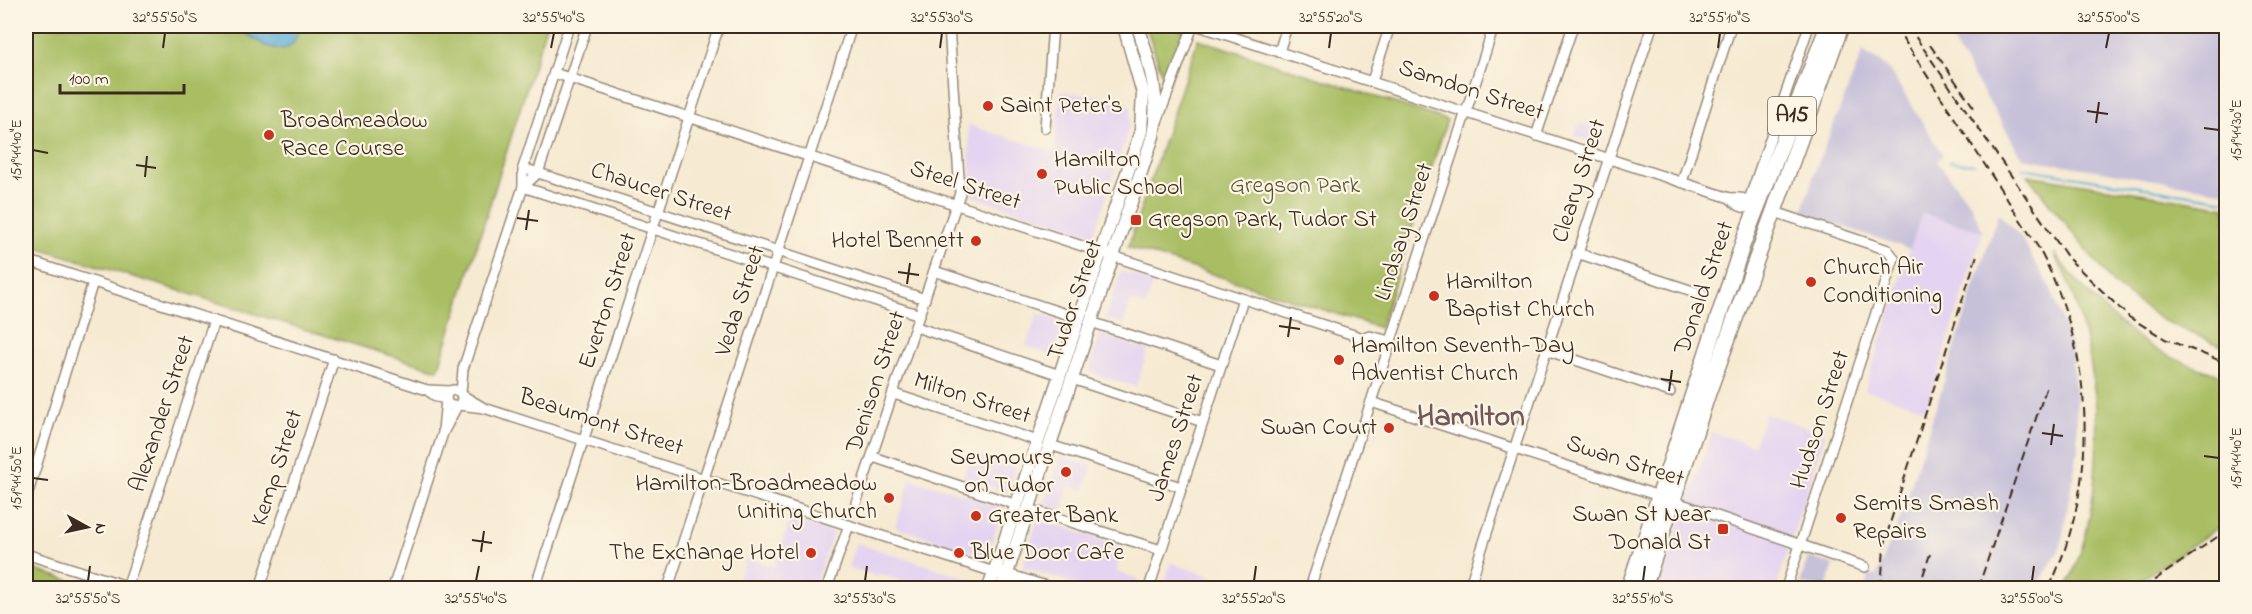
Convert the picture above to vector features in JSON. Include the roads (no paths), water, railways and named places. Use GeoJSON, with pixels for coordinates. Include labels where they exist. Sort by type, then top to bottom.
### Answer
{"type":"FeatureCollection","features":[{"type":"Feature","properties":{"kind":"highway","name":"A15"},"geometry":{"type":"LineString","coordinates":[[1753,203],[1828,26]]}},
{"type":"Feature","properties":{"kind":"highway","name":"A15"},"geometry":{"type":"LineString","coordinates":[[1772,211],[1841,26]]}},
{"type":"Feature","properties":{"kind":"highway","name":"Samdon Street"},"geometry":{"type":"LineString","coordinates":[[1753,203],[1772,211]]}},
{"type":"Feature","properties":{"kind":"highway","name":"Donald Street"},"geometry":{"type":"LineString","coordinates":[[1644,588],[1666,499],[1753,203]]}},
{"type":"Feature","properties":{"kind":"highway","name":"Donald Street"},"geometry":{"type":"LineString","coordinates":[[1629,588],[1666,499],[1772,211]]}},
{"type":"Feature","properties":{"kind":"main road","name":"Tudor Street"},"geometry":{"type":"LineString","coordinates":[[988,588],[1000,574],[1023,507],[1050,444],[1078,318],[1141,131],[1143,93],[1124,26]]}},
{"type":"Feature","properties":{"kind":"main road"},"geometry":{"type":"LineString","coordinates":[[1138,26],[1153,78],[1156,124]]}},
{"type":"Feature","properties":{"kind":"main road","name":"Tudor Street"},"geometry":{"type":"LineString","coordinates":[[1023,507],[1038,441],[1091,322],[1156,124]]}},
{"type":"Feature","properties":{"kind":"main road","name":"Tudor Street"},"geometry":{"type":"LineString","coordinates":[[1000,574],[1002,588]]}},
{"type":"Feature","properties":{"kind":"main road","name":"Beaumont Street"},"geometry":{"type":"LineString","coordinates":[[1000,574],[1047,588]]}},
{"type":"Feature","properties":{"kind":"street"},"geometry":{"type":"LineString","coordinates":[[393,588],[443,433],[458,405],[464,369],[523,187],[523,168],[569,26]]}},
{"type":"Feature","properties":{"kind":"street"},"geometry":{"type":"LineString","coordinates":[[523,187],[538,173],[587,26]]}},
{"type":"Feature","properties":{"kind":"street","name":"Everton Street"},"geometry":{"type":"LineString","coordinates":[[536,588],[719,26]]}},
{"type":"Feature","properties":{"kind":"street","name":"Veda Street"},"geometry":{"type":"LineString","coordinates":[[668,588],[852,26]]}},
{"type":"Feature","properties":{"kind":"street","name":"Denison Street"},"geometry":{"type":"LineString","coordinates":[[856,503],[960,193],[949,26]]}},
{"type":"Feature","properties":{"kind":"street"},"geometry":{"type":"LineString","coordinates":[[1045,128],[1053,26]]}},
{"type":"Feature","properties":{"kind":"street","name":"Tudor Street"},"geometry":{"type":"LineString","coordinates":[[1156,124],[1193,26]]}},
{"type":"Feature","properties":{"kind":"street","name":"Samdon Street"},"geometry":{"type":"LineString","coordinates":[[1199,26],[1682,182],[1730,198],[1736,204],[1750,209],[1753,203]]}},
{"type":"Feature","properties":{"kind":"street"},"geometry":{"type":"LineString","coordinates":[[1279,52],[1287,26]]}},
{"type":"Feature","properties":{"kind":"street"},"geometry":{"type":"LineString","coordinates":[[1372,81],[1390,26]]}},
{"type":"Feature","properties":{"kind":"street","name":"Lindsay Street"},"geometry":{"type":"LineString","coordinates":[[1310,588],[1494,26]]}},
{"type":"Feature","properties":{"kind":"street"},"geometry":{"type":"LineString","coordinates":[[1536,136],[1573,26]]}},
{"type":"Feature","properties":{"kind":"street","name":"Cleary Street"},"geometry":{"type":"LineString","coordinates":[[1469,588],[1652,26]]}},
{"type":"Feature","properties":{"kind":"street"},"geometry":{"type":"LineString","coordinates":[[1682,182],[1731,26]]}},
{"type":"Feature","properties":{"kind":"street","name":"Donald Street"},"geometry":{"type":"LineString","coordinates":[[1753,203],[1809,26]]}},
{"type":"Feature","properties":{"kind":"street","name":"Steel Street"},"geometry":{"type":"LineString","coordinates":[[554,73],[1389,345]]}},
{"type":"Feature","properties":{"kind":"street","name":"Chaucer Street"},"geometry":{"type":"LineString","coordinates":[[523,168],[925,299]]}},
{"type":"Feature","properties":{"kind":"street","name":"Chaucer Street"},"geometry":{"type":"LineString","coordinates":[[523,187],[920,315]]}},
{"type":"Feature","properties":{"kind":"street","name":"Samdon Street"},"geometry":{"type":"LineString","coordinates":[[1772,211],[1888,250],[1894,258],[1893,264]]}},
{"type":"Feature","properties":{"kind":"street"},"geometry":{"type":"LineString","coordinates":[[1577,253],[1702,294]]}},
{"type":"Feature","properties":{"kind":"street"},"geometry":{"type":"LineString","coordinates":[[26,260],[448,395]]}},
{"type":"Feature","properties":{"kind":"street","name":"Hudson Street"},"geometry":{"type":"LineString","coordinates":[[1786,588],[1893,264]]}},
{"type":"Feature","properties":{"kind":"street"},"geometry":{"type":"LineString","coordinates":[[934,271],[1078,318]]}},
{"type":"Feature","properties":{"kind":"street"},"geometry":{"type":"LineString","coordinates":[[26,500],[93,282]]}},
{"type":"Feature","properties":{"kind":"street","name":"James Street"},"geometry":{"type":"LineString","coordinates":[[1149,588],[1243,299]]}},
{"type":"Feature","properties":{"kind":"street","name":"Alexander Street"},"geometry":{"type":"LineString","coordinates":[[129,588],[214,321]]}},
{"type":"Feature","properties":{"kind":"street"},"geometry":{"type":"LineString","coordinates":[[1091,322],[1221,365]]}},
{"type":"Feature","properties":{"kind":"street"},"geometry":{"type":"LineString","coordinates":[[916,327],[1203,422]]}},
{"type":"Feature","properties":{"kind":"street"},"geometry":{"type":"LineString","coordinates":[[1546,351],[1670,392]]}},
{"type":"Feature","properties":{"kind":"street","name":"Kemp Street"},"geometry":{"type":"LineString","coordinates":[[260,588],[334,359]]}},
{"type":"Feature","properties":{"kind":"street"},"geometry":{"type":"LineString","coordinates":[[443,433],[448,395],[464,369]]}},
{"type":"Feature","properties":{"kind":"street","name":"Beaumont Street"},"geometry":{"type":"LineString","coordinates":[[484,408],[461,394],[448,395],[450,405],[484,408],[1000,574]]}},
{"type":"Feature","properties":{"kind":"street","name":"Milton Street"},"geometry":{"type":"LineString","coordinates":[[894,394],[1038,441]]}},
{"type":"Feature","properties":{"kind":"street","name":"Swan Street"},"geometry":{"type":"LineString","coordinates":[[1371,402],[1865,567]]}},
{"type":"Feature","properties":{"kind":"street","name":"Milton Street"},"geometry":{"type":"LineString","coordinates":[[1050,444],[1181,487]]}},
{"type":"Feature","properties":{"kind":"street"},"geometry":{"type":"LineString","coordinates":[[873,457],[1161,550]]}},
{"type":"Feature","properties":{"kind":"street"},"geometry":{"type":"LineString","coordinates":[[827,588],[849,525]]}},
{"type":"Feature","properties":{"kind":"street"},"geometry":{"type":"LineString","coordinates":[[26,554],[129,588]]}},
{"type":"Feature","properties":{"kind":"water"},"geometry":{"type":"Polygon","coordinates":[[[242,26],[301,26],[292,45],[283,50],[266,46],[243,32],[242,26]]]}},
{"type":"Feature","properties":{"kind":"waterway"},"geometry":{"type":"LineString","coordinates":[[1948,162],[1974,164]]}},
{"type":"Feature","properties":{"kind":"waterway"},"geometry":{"type":"LineString","coordinates":[[2022,168],[2226,201]]}},
{"type":"Feature","properties":{"kind":"railway"},"geometry":{"type":"LineString","coordinates":[[1895,26],[2038,247],[2057,288],[2071,330],[2080,373],[2084,416],[2083,460],[2077,504],[2066,546],[2049,588]]}},
{"type":"Feature","properties":{"kind":"railway"},"geometry":{"type":"LineString","coordinates":[[1908,26],[2068,258],[2129,317],[2165,339],[2226,363]]}},
{"type":"Feature","properties":{"kind":"railway"},"geometry":{"type":"LineString","coordinates":[[1930,45],[1975,109]]}},
{"type":"Feature","properties":{"kind":"railway"},"geometry":{"type":"LineString","coordinates":[[1881,588],[1884,548],[1891,520],[1977,255]]}},
{"type":"Feature","properties":{"kind":"railway"},"geometry":{"type":"LineString","coordinates":[[1978,588],[2047,386]]}},
{"type":"Feature","properties":{"kind":"railway"},"geometry":{"type":"LineString","coordinates":[[2143,588],[2226,531]]}},
{"type":"Feature","properties":{"kind":"railway"},"geometry":{"type":"LineString","coordinates":[[1919,588],[1930,554]]}},
{"type":"Feature","properties":{"kind":"place","name":"Saint Peter's"},"geometry":{"type":"Point","coordinates":[988,106]}},
{"type":"Feature","properties":{"kind":"place","name":"Broadmeadow Race Course"},"geometry":{"type":"Point","coordinates":[269,135]}},
{"type":"Feature","properties":{"kind":"place","name":"Hamilton Public School"},"geometry":{"type":"Point","coordinates":[1042,174]}},
{"type":"Feature","properties":{"kind":"place","name":"Gregson Park, Tudor St"},"geometry":{"type":"Point","coordinates":[1136,220]}},
{"type":"Feature","properties":{"kind":"place","name":"Hotel Bennett"},"geometry":{"type":"Point","coordinates":[976,241]}},
{"type":"Feature","properties":{"kind":"place","name":"Church Air Conditioning"},"geometry":{"type":"Point","coordinates":[1811,282]}},
{"type":"Feature","properties":{"kind":"place","name":"Hamilton Baptist Church"},"geometry":{"type":"Point","coordinates":[1434,296]}},
{"type":"Feature","properties":{"kind":"place","name":"Hamilton Seventh-Day Adventist Church"},"geometry":{"type":"Point","coordinates":[1339,360]}},
{"type":"Feature","properties":{"kind":"place","name":"Swan Court"},"geometry":{"type":"Point","coordinates":[1389,428]}},
{"type":"Feature","properties":{"kind":"place","name":"Seymours on Tudor"},"geometry":{"type":"Point","coordinates":[1066,472]}},
{"type":"Feature","properties":{"kind":"place","name":"Hamilton-Broadmeadow Uniting Church"},"geometry":{"type":"Point","coordinates":[889,498]}},
{"type":"Feature","properties":{"kind":"place","name":"Greater Bank"},"geometry":{"type":"Point","coordinates":[976,516]}},
{"type":"Feature","properties":{"kind":"place","name":"Semits Smash Repairs"},"geometry":{"type":"Point","coordinates":[1841,518]}},
{"type":"Feature","properties":{"kind":"place","name":"Swan St Near Donald St"},"geometry":{"type":"Point","coordinates":[1723,529]}},
{"type":"Feature","properties":{"kind":"place","name":"The Exchange Hotel"},"geometry":{"type":"Point","coordinates":[811,553]}},
{"type":"Feature","properties":{"kind":"place","name":"Blue Door Cafe"},"geometry":{"type":"Point","coordinates":[959,553]}},
{"type":"Feature","properties":{"kind":"district","name":"Hamilton"},"geometry":{"type":"Point","coordinates":[1471,418]}},
{"type":"Feature","properties":{"kind":"park label","name":"Gregson Park"},"geometry":{"type":"Point","coordinates":[1295,186]}}]}
